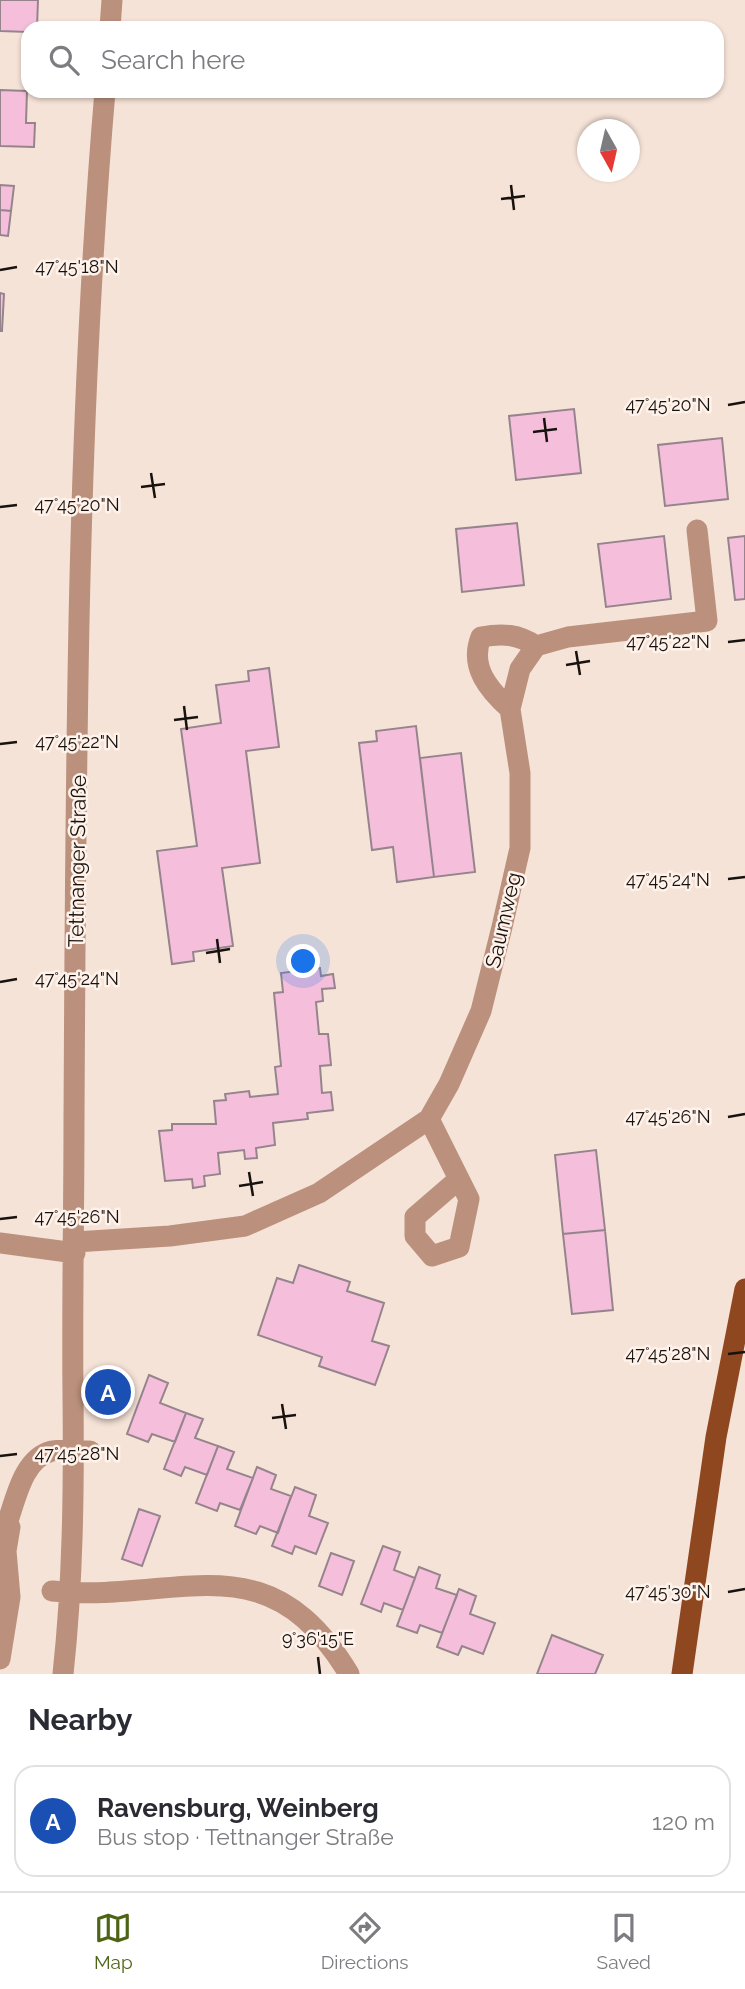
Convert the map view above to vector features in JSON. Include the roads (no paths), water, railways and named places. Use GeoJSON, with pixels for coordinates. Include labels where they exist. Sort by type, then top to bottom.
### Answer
{"type":"FeatureCollection","features":[{"type":"Feature","properties":{"kind":"main road"},"geometry":{"type":"LineString","coordinates":[[682,1674],[716,1437],[745,1289]]}},
{"type":"Feature","properties":{"kind":"street"},"geometry":{"type":"LineString","coordinates":[[111,21],[113,0]]}},
{"type":"Feature","properties":{"kind":"street","name":"Tettnanger Straße"},"geometry":{"type":"LineString","coordinates":[[63,1674],[61,1592],[82,1451],[75,1247],[75,990],[83,502],[97,186],[104,98]]}},
{"type":"Feature","properties":{"kind":"street"},"geometry":{"type":"LineString","coordinates":[[510,709],[493,693],[479,669],[475,652],[481,637],[499,634],[522,636],[536,646],[568,637],[707,621],[697,530]]}},
{"type":"Feature","properties":{"kind":"street","name":"Saumweg"},"geometry":{"type":"LineString","coordinates":[[0,1244],[75,1247],[245,1226],[319,1194],[429,1119],[449,1084],[481,1011],[520,848],[520,772],[510,709],[520,669],[536,646]]}},
{"type":"Feature","properties":{"kind":"street"},"geometry":{"type":"LineString","coordinates":[[429,1119],[459,1179]]}},
{"type":"Feature","properties":{"kind":"street"},"geometry":{"type":"LineString","coordinates":[[0,1659],[10,1597],[6,1551],[11,1521],[29,1464],[42,1454],[82,1451]]}},
{"type":"Feature","properties":{"kind":"street"},"geometry":{"type":"LineString","coordinates":[[0,1542],[11,1521]]}},
{"type":"Feature","properties":{"kind":"street"},"geometry":{"type":"LineString","coordinates":[[61,1592],[124,1593],[198,1585],[240,1586],[276,1598],[304,1617],[333,1647],[349,1674]]}},
{"type":"Feature","properties":{"kind":"place","name":"Ravensburg, Weinberg"},"geometry":{"type":"Point","coordinates":[108,1392]}}]}
